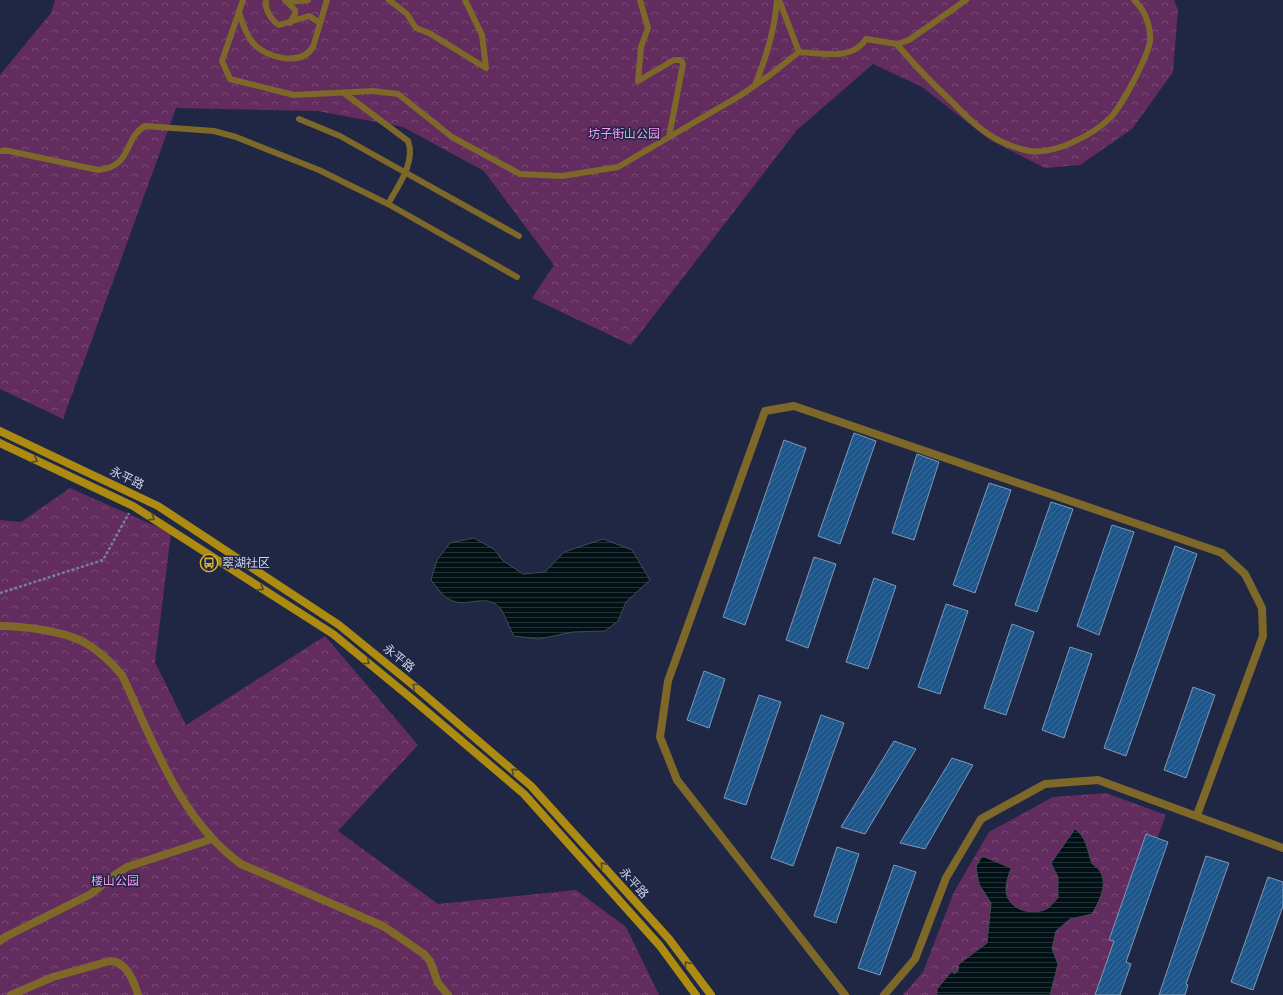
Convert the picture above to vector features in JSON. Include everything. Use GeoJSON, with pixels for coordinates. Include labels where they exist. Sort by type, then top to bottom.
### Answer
{"type":"FeatureCollection","features":[{"type":"Feature","properties":{"kind":"main road","name":"永平路"},"geometry":{"type":"LineString","coordinates":[[0,431],[158,506],[339,625],[419,690],[531,786],[669,939],[711,995]]}},
{"type":"Feature","properties":{"kind":"main road","name":"永平路"},"geometry":{"type":"LineString","coordinates":[[0,443],[133,506],[332,634],[412,698],[524,794],[660,946],[696,995]]}},
{"type":"Feature","properties":{"kind":"street"},"geometry":{"type":"LineString","coordinates":[[845,995],[677,780],[660,737],[668,681],[766,412],[794,406],[1222,553],[1245,574],[1262,608],[1263,636],[1197,815]]}},
{"type":"Feature","properties":{"kind":"street"},"geometry":{"type":"LineString","coordinates":[[0,626],[60,634],[82,641],[110,661],[122,675],[174,785],[206,833],[227,854],[240,864],[383,926],[424,954],[430,961],[438,983],[448,995]]}},
{"type":"Feature","properties":{"kind":"street"},"geometry":{"type":"LineString","coordinates":[[884,995],[914,959],[946,878],[981,819],[1045,784],[1098,780],[1197,815],[1283,848]]}},
{"type":"Feature","properties":{"kind":"street"},"geometry":{"type":"LineString","coordinates":[[0,941],[5,937],[91,894],[127,867],[212,839]]}},
{"type":"Feature","properties":{"kind":"street"},"geometry":{"type":"LineString","coordinates":[[10,995],[53,977],[110,961],[116,961],[124,966],[138,995]]}},
{"type":"Feature","properties":{"kind":"lane"},"geometry":{"type":"LineString","coordinates":[[243,0],[222,61],[230,79],[294,95],[373,91],[398,94],[452,137],[520,174],[562,176],[618,167],[754,86],[799,52],[840,54],[855,51],[862,46],[866,39],[897,44],[909,40],[966,0]]}},
{"type":"Feature","properties":{"kind":"lane"},"geometry":{"type":"LineString","coordinates":[[266,0],[266,7],[276,23],[283,25],[309,16],[320,23]]}},
{"type":"Feature","properties":{"kind":"lane"},"geometry":{"type":"LineString","coordinates":[[287,1],[308,0]]}},
{"type":"Feature","properties":{"kind":"lane"},"geometry":{"type":"LineString","coordinates":[[239,12],[252,42],[264,53],[291,59],[308,54],[313,47],[327,0]]}},
{"type":"Feature","properties":{"kind":"lane"},"geometry":{"type":"LineString","coordinates":[[388,0],[407,14],[416,28],[429,33],[486,68],[482,35],[465,0]]}},
{"type":"Feature","properties":{"kind":"lane"},"geometry":{"type":"LineString","coordinates":[[640,0],[648,28],[641,47],[638,81],[674,60],[681,60],[683,64],[669,137]]}},
{"type":"Feature","properties":{"kind":"lane"},"geometry":{"type":"LineString","coordinates":[[754,86],[765,60],[776,15],[778,0]]}},
{"type":"Feature","properties":{"kind":"lane"},"geometry":{"type":"LineString","coordinates":[[778,0],[799,52]]}},
{"type":"Feature","properties":{"kind":"lane"},"geometry":{"type":"LineString","coordinates":[[897,44],[912,64],[970,120],[993,138],[1030,151],[1057,150],[1093,131],[1111,117],[1123,102],[1137,74],[1150,42],[1148,20],[1134,0]]}},
{"type":"Feature","properties":{"kind":"lane"},"geometry":{"type":"LineString","coordinates":[[287,1],[295,10],[295,14],[290,22]]}},
{"type":"Feature","properties":{"kind":"lane"},"geometry":{"type":"LineString","coordinates":[[344,93],[408,141],[409,154],[406,172],[388,204]]}},
{"type":"Feature","properties":{"kind":"lane"},"geometry":{"type":"LineString","coordinates":[[299,119],[340,136],[519,236]]}},
{"type":"Feature","properties":{"kind":"lane"},"geometry":{"type":"LineString","coordinates":[[0,151],[10,151],[104,170],[120,161],[137,133],[145,126],[208,130],[236,138],[319,170],[388,204],[517,277]]}},
{"type":"Feature","properties":{"kind":"path"},"geometry":{"type":"LineString","coordinates":[[0,593],[104,560],[133,506]]}},
{"type":"Feature","properties":{"kind":"green space","name":"坊子街山公园"},"geometry":{"type":"Polygon","coordinates":[[[55,0],[1174,0],[1178,10],[1173,72],[1132,129],[1080,165],[1045,168],[990,140],[922,87],[873,64],[797,130],[631,345],[532,298],[554,265],[484,171],[403,127],[317,111],[176,108],[63,419],[0,389],[0,75],[51,13],[55,0]]]}},
{"type":"Feature","properties":{"kind":"green space","name":"楼山公园"},"geometry":{"type":"Polygon","coordinates":[[[70,488],[171,533],[155,662],[186,725],[325,636],[418,745],[338,831],[438,904],[576,890],[626,927],[659,995],[0,995],[0,520],[21,522],[70,488]]]}},
{"type":"Feature","properties":{"kind":"green space"},"geometry":{"type":"Polygon","coordinates":[[[1106,793],[1166,815],[1098,995],[903,995],[923,972],[954,892],[989,832],[1053,797],[1106,793]]]}},
{"type":"Feature","properties":{"kind":"shaded area"},"geometry":{"type":"Polygon","coordinates":[[[474,538],[495,550],[502,560],[523,574],[545,572],[564,552],[603,539],[632,550],[650,580],[626,602],[618,621],[605,631],[573,632],[539,639],[514,636],[502,611],[495,604],[490,601],[465,603],[453,601],[443,595],[431,580],[437,560],[450,543],[474,538]]]}},
{"type":"Feature","properties":{"kind":"shaded area"},"geometry":{"type":"Polygon","coordinates":[[[1075,829],[1084,839],[1093,865],[1102,875],[1103,886],[1100,898],[1092,914],[1070,919],[1056,931],[1052,949],[1058,964],[1050,995],[937,995],[937,989],[952,971],[954,974],[958,971],[959,964],[987,943],[991,903],[979,884],[976,867],[982,856],[1011,868],[1006,889],[1009,901],[1013,905],[1022,910],[1033,912],[1044,910],[1050,907],[1058,898],[1058,877],[1051,863],[1075,829]]]}},
{"type":"Feature","properties":{"kind":"building"},"geometry":{"type":"Polygon","coordinates":[[[854,433],[876,441],[840,544],[818,536],[854,433]]]}},
{"type":"Feature","properties":{"kind":"building"},"geometry":{"type":"Polygon","coordinates":[[[784,440],[806,448],[745,625],[723,617],[784,440]]]}},
{"type":"Feature","properties":{"kind":"building"},"geometry":{"type":"Polygon","coordinates":[[[917,454],[939,462],[914,540],[892,533],[917,454]]]}},
{"type":"Feature","properties":{"kind":"building"},"geometry":{"type":"Polygon","coordinates":[[[989,483],[1011,490],[975,593],[953,585],[989,483]]]}},
{"type":"Feature","properties":{"kind":"building"},"geometry":{"type":"Polygon","coordinates":[[[1051,502],[1073,509],[1037,612],[1015,605],[1051,502]]]}},
{"type":"Feature","properties":{"kind":"building"},"geometry":{"type":"Polygon","coordinates":[[[1112,525],[1134,532],[1099,635],[1077,626],[1112,525]]]}},
{"type":"Feature","properties":{"kind":"building"},"geometry":{"type":"Polygon","coordinates":[[[1175,546],[1197,554],[1126,756],[1104,748],[1175,546]]]}},
{"type":"Feature","properties":{"kind":"building"},"geometry":{"type":"Polygon","coordinates":[[[814,557],[836,564],[808,648],[786,640],[814,557]]]}},
{"type":"Feature","properties":{"kind":"building"},"geometry":{"type":"Polygon","coordinates":[[[874,578],[896,586],[868,669],[846,662],[874,578]]]}},
{"type":"Feature","properties":{"kind":"building"},"geometry":{"type":"Polygon","coordinates":[[[946,604],[968,611],[940,694],[918,687],[946,604]]]}},
{"type":"Feature","properties":{"kind":"building"},"geometry":{"type":"Polygon","coordinates":[[[1012,624],[1034,632],[1006,715],[984,708],[1012,624]]]}},
{"type":"Feature","properties":{"kind":"building"},"geometry":{"type":"Polygon","coordinates":[[[1070,647],[1092,654],[1064,738],[1042,730],[1070,647]]]}},
{"type":"Feature","properties":{"kind":"building"},"geometry":{"type":"Polygon","coordinates":[[[704,671],[725,679],[709,728],[687,720],[704,671]]]}},
{"type":"Feature","properties":{"kind":"building"},"geometry":{"type":"Polygon","coordinates":[[[1193,687],[1215,695],[1186,778],[1164,770],[1193,687]]]}},
{"type":"Feature","properties":{"kind":"building"},"geometry":{"type":"Polygon","coordinates":[[[759,695],[781,702],[746,805],[724,798],[759,695]]]}},
{"type":"Feature","properties":{"kind":"building"},"geometry":{"type":"Polygon","coordinates":[[[821,715],[844,723],[793,866],[771,858],[821,715]]]}},
{"type":"Feature","properties":{"kind":"building"},"geometry":{"type":"Polygon","coordinates":[[[894,741],[916,749],[865,834],[841,827],[894,741]]]}},
{"type":"Feature","properties":{"kind":"building"},"geometry":{"type":"Polygon","coordinates":[[[952,758],[973,765],[925,849],[900,843],[952,758]]]}},
{"type":"Feature","properties":{"kind":"building"},"geometry":{"type":"Polygon","coordinates":[[[1146,834],[1168,842],[1126,962],[1131,964],[1120,995],[1095,995],[1114,941],[1109,940],[1146,834]]]}},
{"type":"Feature","properties":{"kind":"building"},"geometry":{"type":"Polygon","coordinates":[[[837,847],[859,854],[836,923],[814,916],[837,847]]]}},
{"type":"Feature","properties":{"kind":"building"},"geometry":{"type":"Polygon","coordinates":[[[1206,856],[1229,863],[1186,984],[1188,985],[1185,995],[1159,995],[1206,856]]]}},
{"type":"Feature","properties":{"kind":"building"},"geometry":{"type":"Polygon","coordinates":[[[894,865],[916,872],[880,975],[858,968],[894,865]]]}},
{"type":"Feature","properties":{"kind":"building"},"geometry":{"type":"Polygon","coordinates":[[[1268,877],[1283,882],[1283,906],[1253,990],[1231,982],[1268,877]]]}},
{"type":"Feature","properties":{"kind":"place","name":"翠湖社区"},"geometry":{"type":"Point","coordinates":[209,563]}}]}
